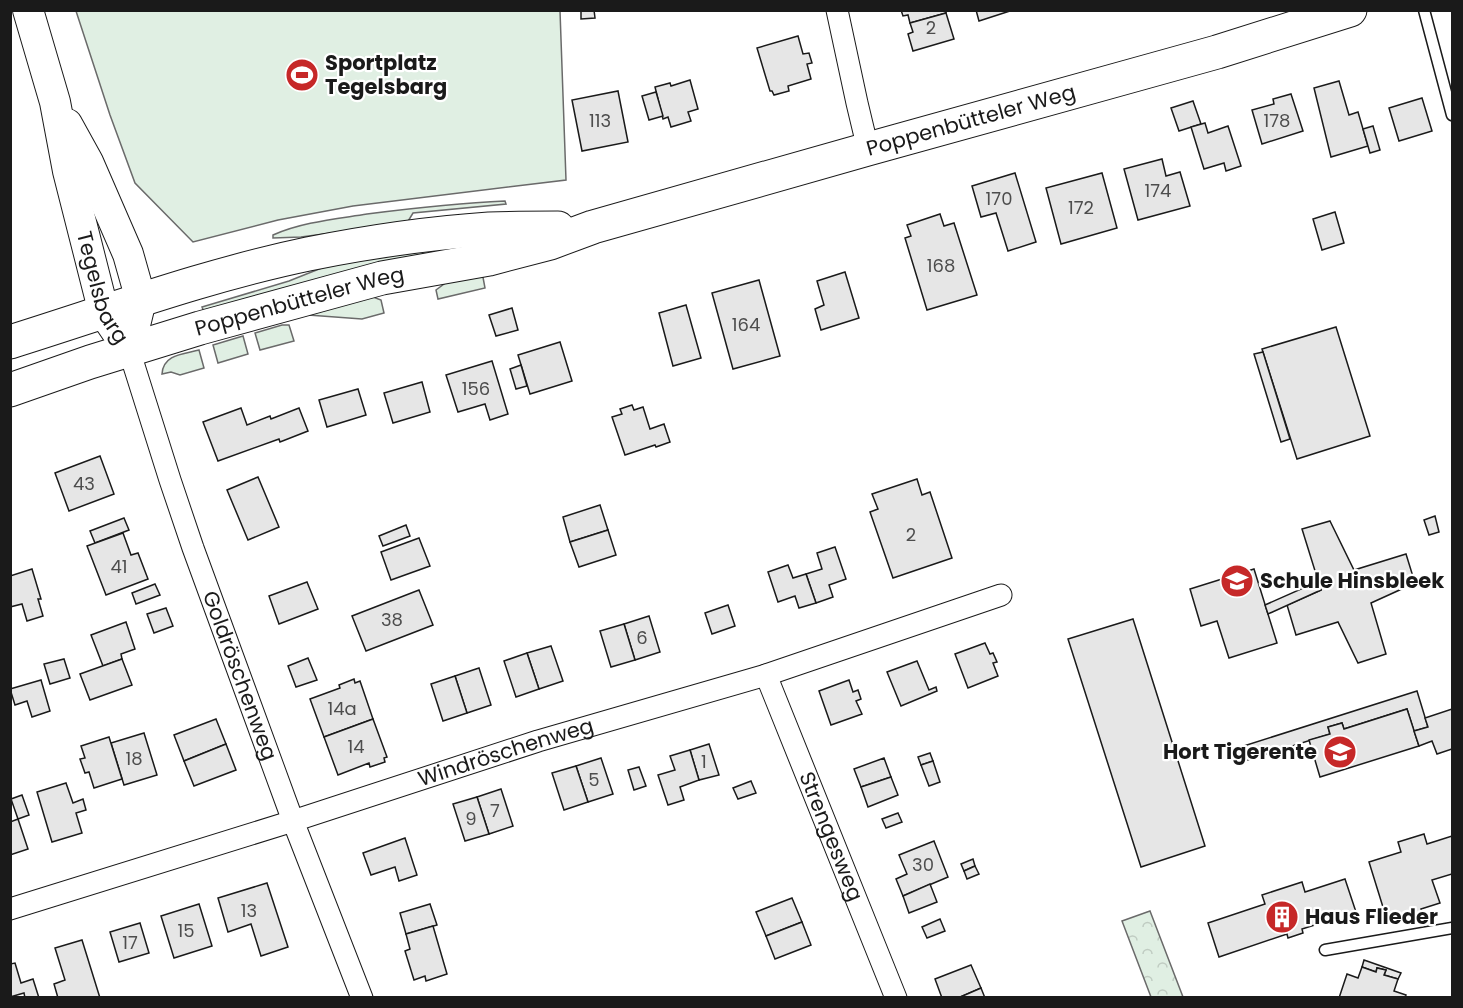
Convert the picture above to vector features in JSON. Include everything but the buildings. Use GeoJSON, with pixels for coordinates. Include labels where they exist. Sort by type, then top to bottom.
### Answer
{"type":"FeatureCollection","features":[{"type":"Feature","properties":{"kind":"main road","name":"Poppenbütteler Weg"},"geometry":{"type":"LineString","coordinates":[[10,390],[200,328],[382,278],[489,259],[550,243],[593,227],[868,148],[1217,52],[1350,10]]}},
{"type":"Feature","properties":{"kind":"main road","name":"Poppenbütteler Weg"},"geometry":{"type":"LineString","coordinates":[[10,342],[141,300],[307,254],[388,240],[488,229],[593,227]]}},
{"type":"Feature","properties":{"kind":"street","name":"Tegelsbarg"},"geometry":{"type":"LineString","coordinates":[[28,10],[55,102],[68,171],[104,313],[129,350]]}},
{"type":"Feature","properties":{"kind":"street"},"geometry":{"type":"LineString","coordinates":[[837,10],[868,148]]}},
{"type":"Feature","properties":{"kind":"street","name":"Tegelsbarg"},"geometry":{"type":"LineString","coordinates":[[55,102],[88,162],[128,255],[141,300],[129,350]]}},
{"type":"Feature","properties":{"kind":"street","name":"Goldröschenweg"},"geometry":{"type":"LineString","coordinates":[[129,350],[193,548],[293,821],[362,998]]}},
{"type":"Feature","properties":{"kind":"street","name":"Windröschenweg"},"geometry":{"type":"LineString","coordinates":[[10,909],[293,821],[538,741],[766,675],[1001,595]]}},
{"type":"Feature","properties":{"kind":"street","name":"Strengesweg"},"geometry":{"type":"LineString","coordinates":[[766,675],[896,998]]}},
{"type":"Feature","properties":{"kind":"lane"},"geometry":{"type":"LineString","coordinates":[[1424,10],[1452,115]]}},
{"type":"Feature","properties":{"kind":"lane"},"geometry":{"type":"LineString","coordinates":[[1325,950],[1452,928]]}},
{"type":"Feature","properties":{"kind":"green space","name":"Sportplatz Tegelsbarg"},"geometry":{"type":"Polygon","coordinates":[[[76,11],[560,11],[566,180],[353,206],[278,220],[193,242],[135,183],[76,11]]]}},
{"type":"Feature","properties":{"kind":"green space"},"geometry":{"type":"Polygon","coordinates":[[[505,201],[506,204],[413,213],[407,223],[301,237],[273,238],[273,235],[284,231],[331,219],[419,208],[505,201]]]}},
{"type":"Feature","properties":{"kind":"green space"},"geometry":{"type":"Polygon","coordinates":[[[482,243],[204,312],[202,307],[356,258],[482,243]]]}},
{"type":"Feature","properties":{"kind":"green space"},"geometry":{"type":"Polygon","coordinates":[[[482,272],[485,288],[438,299],[436,290],[455,276],[482,272]]]}},
{"type":"Feature","properties":{"kind":"green space"},"geometry":{"type":"Polygon","coordinates":[[[368,295],[381,300],[384,313],[362,319],[308,315],[368,295]]]}},
{"type":"Feature","properties":{"kind":"green space"},"geometry":{"type":"Polygon","coordinates":[[[289,325],[294,341],[260,350],[255,333],[289,325]]]}},
{"type":"Feature","properties":{"kind":"green space"},"geometry":{"type":"Polygon","coordinates":[[[243,336],[248,354],[218,363],[213,345],[243,336]]]}},
{"type":"Feature","properties":{"kind":"green space"},"geometry":{"type":"Polygon","coordinates":[[[199,350],[204,368],[180,375],[171,372],[162,374],[163,367],[170,359],[199,350]]]}},
{"type":"Feature","properties":{"kind":"green space"},"geometry":{"type":"Polygon","coordinates":[[[1150,911],[1183,997],[1151,997],[1122,921],[1150,911]]]}},
{"type":"Feature","properties":{"kind":"place","name":"Sportplatz Tegelsbarg"},"geometry":{"type":"Point","coordinates":[302,75]}},
{"type":"Feature","properties":{"kind":"place","name":"Schule Hinsbleek"},"geometry":{"type":"Point","coordinates":[1237,581]}},
{"type":"Feature","properties":{"kind":"place","name":"Hort Tigerente"},"geometry":{"type":"Point","coordinates":[1340,752]}},
{"type":"Feature","properties":{"kind":"place","name":"Haus Flieder"},"geometry":{"type":"Point","coordinates":[1282,917]}}]}
